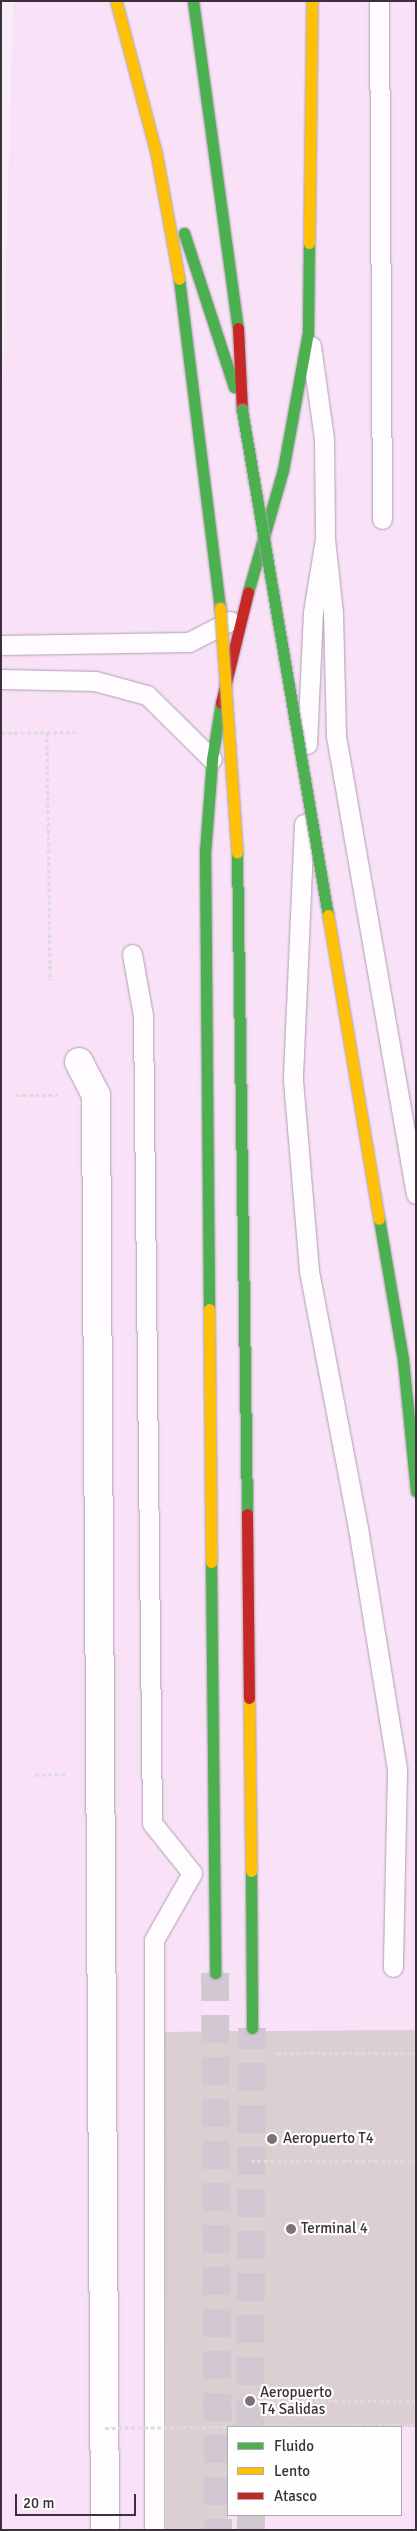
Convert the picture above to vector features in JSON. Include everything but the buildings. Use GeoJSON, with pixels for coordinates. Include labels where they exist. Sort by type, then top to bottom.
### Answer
{"type":"FeatureCollection","features":[{"type":"Feature","properties":{"kind":"street"},"geometry":{"type":"LineString","coordinates":[[116,1],[156,152],[242,410]]}},
{"type":"Feature","properties":{"kind":"street"},"geometry":{"type":"LineString","coordinates":[[193,1],[240,345],[242,410],[403,1360],[416,1491]]}},
{"type":"Feature","properties":{"kind":"street"},"geometry":{"type":"LineString","coordinates":[[215,1973],[205,863],[212,759],[240,616],[283,470],[308,333],[312,1]]}},
{"type":"Feature","properties":{"kind":"street"},"geometry":{"type":"LineString","coordinates":[[156,152],[191,363],[228,686],[236,808],[242,980],[252,2028]]}},
{"type":"Feature","properties":{"kind":"street"},"geometry":{"type":"LineString","coordinates":[[79,1062],[96,1095],[105,2530]]}},
{"type":"Feature","properties":{"kind":"lane"},"geometry":{"type":"LineString","coordinates":[[379,1],[382,519]]}},
{"type":"Feature","properties":{"kind":"lane"},"geometry":{"type":"LineString","coordinates":[[308,333],[324,440],[325,539],[340,762],[416,1194]]}},
{"type":"Feature","properties":{"kind":"lane"},"geometry":{"type":"LineString","coordinates":[[325,539],[313,612],[293,1080],[309,1271],[358,1528],[397,1770],[393,1967]]}},
{"type":"Feature","properties":{"kind":"lane"},"geometry":{"type":"LineString","coordinates":[[1,645],[189,642],[240,616]]}},
{"type":"Feature","properties":{"kind":"lane"},"geometry":{"type":"LineString","coordinates":[[1,679],[95,681],[147,695],[212,759]]}},
{"type":"Feature","properties":{"kind":"lane"},"geometry":{"type":"LineString","coordinates":[[132,954],[143,1016],[152,1823],[192,1873],[154,1940],[154,2530]]}},
{"type":"Feature","properties":{"kind":"path"},"geometry":{"type":"LineString","coordinates":[[47,732],[50,980]]}},
{"type":"Feature","properties":{"kind":"path"},"geometry":{"type":"LineString","coordinates":[[1,733],[78,732]]}},
{"type":"Feature","properties":{"kind":"path"},"geometry":{"type":"LineString","coordinates":[[271,2053],[416,2053]]}},
{"type":"Feature","properties":{"kind":"path"},"geometry":{"type":"LineString","coordinates":[[251,2161],[416,2161]]}},
{"type":"Feature","properties":{"kind":"path"},"geometry":{"type":"LineString","coordinates":[[250,2401],[416,2401]]}},
{"type":"Feature","properties":{"kind":"path"},"geometry":{"type":"LineString","coordinates":[[312,2426],[416,2425]]}},
{"type":"Feature","properties":{"kind":"path"},"geometry":{"type":"LineString","coordinates":[[105,2428],[227,2427]]}},
{"type":"Feature","properties":{"kind":"shaded area"},"geometry":{"type":"Polygon","coordinates":[[[13,1],[416,1],[416,2530],[1,2530],[1,454],[13,1]]]}},
{"type":"Feature","properties":{"kind":"tunnel"},"geometry":{"type":"LineString","coordinates":[[215,1973],[218,2530]]}},
{"type":"Feature","properties":{"kind":"tunnel"},"geometry":{"type":"LineString","coordinates":[[250,2426],[252,2028]]}},
{"type":"Feature","properties":{"kind":"tunnel"},"geometry":{"type":"LineString","coordinates":[[251,2516],[251,2530]]}},
{"type":"Feature","properties":{"kind":"traffic: fast"},"geometry":{"type":"LineString","coordinates":[[193,1],[238,328]]}},
{"type":"Feature","properties":{"kind":"traffic: fast"},"geometry":{"type":"LineString","coordinates":[[184,233],[234,387]]}},
{"type":"Feature","properties":{"kind":"traffic: fast"},"geometry":{"type":"LineString","coordinates":[[248,592],[283,470],[308,333],[309,243]]}},
{"type":"Feature","properties":{"kind":"traffic: fast"},"geometry":{"type":"LineString","coordinates":[[179,279],[220,608]]}},
{"type":"Feature","properties":{"kind":"traffic: fast"},"geometry":{"type":"LineString","coordinates":[[242,410],[328,915]]}},
{"type":"Feature","properties":{"kind":"traffic: fast"},"geometry":{"type":"LineString","coordinates":[[209,1309],[205,853],[212,759],[221,703]]}},
{"type":"Feature","properties":{"kind":"traffic: fast"},"geometry":{"type":"LineString","coordinates":[[237,852],[247,1514]]}},
{"type":"Feature","properties":{"kind":"traffic: fast"},"geometry":{"type":"LineString","coordinates":[[379,1219],[403,1360],[416,1491]]}},
{"type":"Feature","properties":{"kind":"traffic: fast"},"geometry":{"type":"LineString","coordinates":[[211,1562],[215,1973]]}},
{"type":"Feature","properties":{"kind":"traffic: fast"},"geometry":{"type":"LineString","coordinates":[[251,1871],[252,2028]]}},
{"type":"Feature","properties":{"kind":"traffic: slow"},"geometry":{"type":"LineString","coordinates":[[116,1],[156,152],[179,279]]}},
{"type":"Feature","properties":{"kind":"traffic: slow"},"geometry":{"type":"LineString","coordinates":[[309,243],[312,1]]}},
{"type":"Feature","properties":{"kind":"traffic: slow"},"geometry":{"type":"LineString","coordinates":[[220,608],[237,852]]}},
{"type":"Feature","properties":{"kind":"traffic: slow"},"geometry":{"type":"LineString","coordinates":[[328,915],[379,1219]]}},
{"type":"Feature","properties":{"kind":"traffic: slow"},"geometry":{"type":"LineString","coordinates":[[209,1309],[211,1562]]}},
{"type":"Feature","properties":{"kind":"traffic: slow"},"geometry":{"type":"LineString","coordinates":[[249,1698],[251,1871]]}},
{"type":"Feature","properties":{"kind":"traffic: jam"},"geometry":{"type":"LineString","coordinates":[[238,328],[242,410]]}},
{"type":"Feature","properties":{"kind":"traffic: jam"},"geometry":{"type":"LineString","coordinates":[[221,703],[248,592]]}},
{"type":"Feature","properties":{"kind":"traffic: jam"},"geometry":{"type":"LineString","coordinates":[[247,1514],[249,1698]]}},
{"type":"Feature","properties":{"kind":"place","name":"Aeropuerto T4"},"geometry":{"type":"Point","coordinates":[272,2139]}},
{"type":"Feature","properties":{"kind":"place","name":"Terminal 4"},"geometry":{"type":"Point","coordinates":[291,2229]}},
{"type":"Feature","properties":{"kind":"place","name":"Aeropuerto T4 Salidas"},"geometry":{"type":"Point","coordinates":[250,2401]}}]}
